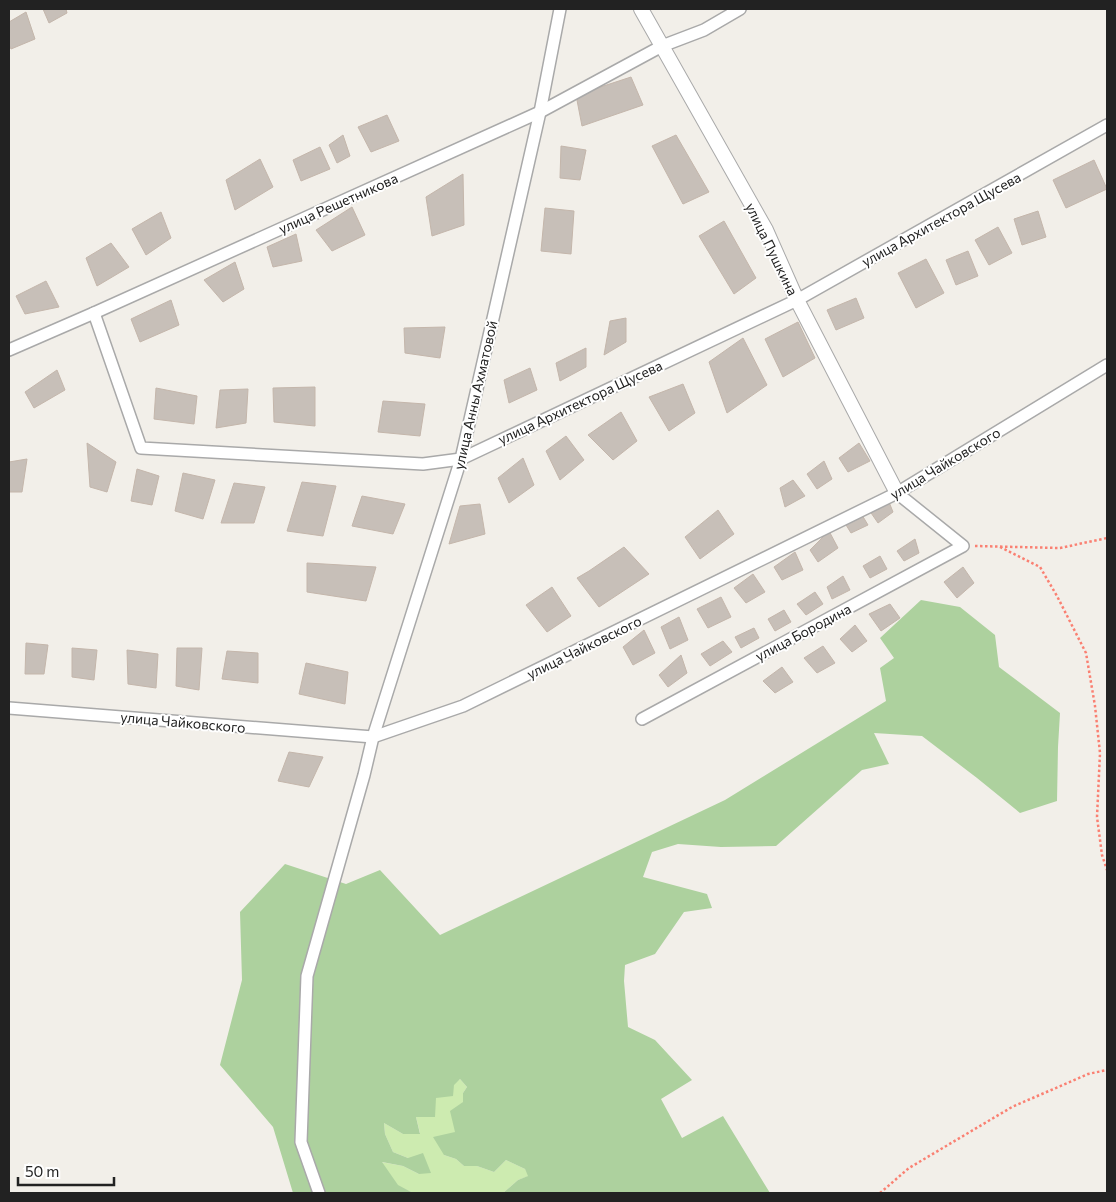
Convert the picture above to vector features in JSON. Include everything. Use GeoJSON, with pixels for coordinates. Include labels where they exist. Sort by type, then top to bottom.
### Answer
{"type":"FeatureCollection","features":[{"type":"Feature","properties":{"kind":"street","name":"улица Анны Ахматовой"},"geometry":{"type":"LineString","coordinates":[[319,1193],[301,1142],[306,976],[364,774],[372,737],[461,459],[540,112],[560,9]]}},
{"type":"Feature","properties":{"kind":"street","name":"улица Пушкина"},"geometry":{"type":"LineString","coordinates":[[641,9],[766,230],[797,300],[897,492]]}},
{"type":"Feature","properties":{"kind":"street","name":"улица Решетникова"},"geometry":{"type":"LineString","coordinates":[[9,350],[540,112],[662,46],[704,30],[740,9]]}},
{"type":"Feature","properties":{"kind":"street","name":"улица Архитектора Щусева"},"geometry":{"type":"LineString","coordinates":[[94,313],[141,448],[423,464],[461,459],[797,300],[1107,126]]}},
{"type":"Feature","properties":{"kind":"street","name":"улица Чайковского"},"geometry":{"type":"LineString","coordinates":[[9,708],[372,737],[464,706],[897,492],[1107,365]]}},
{"type":"Feature","properties":{"kind":"street"},"geometry":{"type":"LineString","coordinates":[[897,492],[963,546]]}},
{"type":"Feature","properties":{"kind":"street","name":"улица Бородина"},"geometry":{"type":"LineString","coordinates":[[642,719],[963,546]]}},
{"type":"Feature","properties":{"kind":"path"},"geometry":{"type":"LineString","coordinates":[[963,546],[1060,548],[1107,538]]}},
{"type":"Feature","properties":{"kind":"path"},"geometry":{"type":"LineString","coordinates":[[1000,547],[1040,567],[1086,653],[1095,706],[1100,753],[1097,817],[1102,855],[1107,870]]}},
{"type":"Feature","properties":{"kind":"path"},"geometry":{"type":"LineString","coordinates":[[880,1193],[909,1168],[1012,1107],[1088,1074],[1107,1070]]}},
{"type":"Feature","properties":{"kind":"green space"},"geometry":{"type":"Polygon","coordinates":[[[921,600],[960,607],[995,635],[999,667],[1060,713],[1057,801],[1020,813],[922,736],[874,733],[889,764],[862,770],[776,846],[721,847],[678,844],[652,852],[643,877],[707,894],[712,908],[684,912],[655,954],[625,965],[624,981],[628,1027],[655,1040],[692,1080],[661,1099],[682,1138],[723,1116],[770,1193],[503,1193],[518,1180],[528,1176],[525,1169],[506,1160],[494,1172],[477,1166],[464,1166],[456,1159],[444,1155],[433,1137],[455,1132],[450,1111],[463,1102],[463,1093],[467,1087],[460,1079],[454,1085],[453,1096],[436,1098],[435,1117],[416,1117],[420,1134],[403,1134],[384,1123],[385,1134],[393,1152],[408,1158],[423,1153],[431,1173],[419,1174],[403,1166],[382,1162],[398,1185],[413,1193],[293,1193],[273,1127],[220,1065],[242,980],[240,912],[285,864],[346,884],[380,870],[440,935],[725,800],[886,701],[880,668],[894,658],[880,638],[921,600]]]}},
{"type":"Feature","properties":{"kind":"green space"},"geometry":{"type":"Polygon","coordinates":[[[460,1079],[467,1087],[463,1093],[463,1102],[455,1132],[444,1155],[456,1159],[464,1166],[477,1166],[494,1172],[506,1160],[525,1169],[529,1176],[518,1180],[503,1193],[413,1193],[398,1186],[381,1162],[403,1166],[419,1174],[408,1158],[393,1152],[385,1134],[384,1123],[403,1134],[420,1133],[416,1117],[460,1079]]]}},
{"type":"Feature","properties":{"kind":"building"},"geometry":{"type":"Polygon","coordinates":[[[43,9],[66,9],[67,13],[49,23],[43,9]]]}},
{"type":"Feature","properties":{"kind":"building"},"geometry":{"type":"Polygon","coordinates":[[[26,12],[35,39],[11,49],[9,45],[9,22],[26,12]]]}},
{"type":"Feature","properties":{"kind":"building"},"geometry":{"type":"Polygon","coordinates":[[[631,77],[643,105],[582,126],[576,95],[631,77]]]}},
{"type":"Feature","properties":{"kind":"building"},"geometry":{"type":"Polygon","coordinates":[[[387,115],[399,141],[371,152],[358,127],[387,115]]]}},
{"type":"Feature","properties":{"kind":"building"},"geometry":{"type":"Polygon","coordinates":[[[343,135],[350,156],[337,163],[329,145],[343,135]]]}},
{"type":"Feature","properties":{"kind":"building"},"geometry":{"type":"Polygon","coordinates":[[[676,135],[709,192],[683,204],[652,146],[676,135]]]}},
{"type":"Feature","properties":{"kind":"building"},"geometry":{"type":"Polygon","coordinates":[[[561,146],[586,150],[580,180],[560,178],[561,146]]]}},
{"type":"Feature","properties":{"kind":"building"},"geometry":{"type":"Polygon","coordinates":[[[320,147],[330,169],[301,181],[293,160],[320,147]]]}},
{"type":"Feature","properties":{"kind":"building"},"geometry":{"type":"Polygon","coordinates":[[[260,159],[273,187],[235,210],[226,180],[260,159]]]}},
{"type":"Feature","properties":{"kind":"building"},"geometry":{"type":"Polygon","coordinates":[[[1094,160],[1107,189],[1066,208],[1053,180],[1094,160]]]}},
{"type":"Feature","properties":{"kind":"building"},"geometry":{"type":"Polygon","coordinates":[[[463,174],[464,225],[432,236],[426,197],[463,174]]]}},
{"type":"Feature","properties":{"kind":"building"},"geometry":{"type":"Polygon","coordinates":[[[352,207],[365,235],[332,251],[316,230],[352,207]]]}},
{"type":"Feature","properties":{"kind":"building"},"geometry":{"type":"Polygon","coordinates":[[[545,208],[574,211],[571,254],[541,251],[545,208]]]}},
{"type":"Feature","properties":{"kind":"building"},"geometry":{"type":"Polygon","coordinates":[[[1038,211],[1046,237],[1022,245],[1014,219],[1038,211]]]}},
{"type":"Feature","properties":{"kind":"building"},"geometry":{"type":"Polygon","coordinates":[[[161,212],[171,238],[146,255],[132,229],[161,212]]]}},
{"type":"Feature","properties":{"kind":"building"},"geometry":{"type":"Polygon","coordinates":[[[724,221],[756,278],[734,294],[699,236],[724,221]]]}},
{"type":"Feature","properties":{"kind":"building"},"geometry":{"type":"Polygon","coordinates":[[[998,227],[1012,253],[989,265],[975,240],[998,227]]]}},
{"type":"Feature","properties":{"kind":"building"},"geometry":{"type":"Polygon","coordinates":[[[296,234],[302,261],[273,267],[267,247],[296,234]]]}},
{"type":"Feature","properties":{"kind":"building"},"geometry":{"type":"Polygon","coordinates":[[[111,243],[129,267],[97,286],[86,258],[111,243]]]}},
{"type":"Feature","properties":{"kind":"building"},"geometry":{"type":"Polygon","coordinates":[[[968,251],[978,276],[956,285],[946,260],[968,251]]]}},
{"type":"Feature","properties":{"kind":"building"},"geometry":{"type":"Polygon","coordinates":[[[926,259],[944,293],[916,308],[898,273],[926,259]]]}},
{"type":"Feature","properties":{"kind":"building"},"geometry":{"type":"Polygon","coordinates":[[[235,262],[244,289],[223,302],[204,280],[235,262]]]}},
{"type":"Feature","properties":{"kind":"building"},"geometry":{"type":"Polygon","coordinates":[[[46,281],[59,307],[25,314],[16,296],[46,281]]]}},
{"type":"Feature","properties":{"kind":"building"},"geometry":{"type":"Polygon","coordinates":[[[856,298],[864,318],[836,330],[827,310],[856,298]]]}},
{"type":"Feature","properties":{"kind":"building"},"geometry":{"type":"Polygon","coordinates":[[[171,300],[179,325],[140,342],[131,319],[171,300]]]}},
{"type":"Feature","properties":{"kind":"building"},"geometry":{"type":"Polygon","coordinates":[[[626,318],[626,342],[604,355],[610,321],[626,318]]]}},
{"type":"Feature","properties":{"kind":"building"},"geometry":{"type":"Polygon","coordinates":[[[798,322],[815,358],[783,377],[765,339],[798,322]]]}},
{"type":"Feature","properties":{"kind":"building"},"geometry":{"type":"Polygon","coordinates":[[[445,327],[440,358],[405,353],[404,328],[445,327]]]}},
{"type":"Feature","properties":{"kind":"building"},"geometry":{"type":"Polygon","coordinates":[[[743,338],[767,385],[727,413],[709,362],[743,338]]]}},
{"type":"Feature","properties":{"kind":"building"},"geometry":{"type":"Polygon","coordinates":[[[586,348],[586,367],[560,381],[556,363],[586,348]]]}},
{"type":"Feature","properties":{"kind":"building"},"geometry":{"type":"Polygon","coordinates":[[[530,368],[537,390],[509,403],[504,380],[530,368]]]}},
{"type":"Feature","properties":{"kind":"building"},"geometry":{"type":"Polygon","coordinates":[[[57,370],[65,390],[34,408],[25,392],[57,370]]]}},
{"type":"Feature","properties":{"kind":"building"},"geometry":{"type":"Polygon","coordinates":[[[683,384],[695,413],[669,431],[649,397],[683,384]]]}},
{"type":"Feature","properties":{"kind":"building"},"geometry":{"type":"Polygon","coordinates":[[[315,387],[315,426],[274,422],[273,388],[315,387]]]}},
{"type":"Feature","properties":{"kind":"building"},"geometry":{"type":"Polygon","coordinates":[[[156,388],[197,396],[194,424],[154,419],[156,388]]]}},
{"type":"Feature","properties":{"kind":"building"},"geometry":{"type":"Polygon","coordinates":[[[248,389],[246,423],[216,428],[220,390],[248,389]]]}},
{"type":"Feature","properties":{"kind":"building"},"geometry":{"type":"Polygon","coordinates":[[[383,401],[425,404],[420,436],[378,432],[383,401]]]}},
{"type":"Feature","properties":{"kind":"building"},"geometry":{"type":"Polygon","coordinates":[[[621,412],[637,441],[613,460],[588,435],[621,412]]]}},
{"type":"Feature","properties":{"kind":"building"},"geometry":{"type":"Polygon","coordinates":[[[566,436],[584,460],[560,480],[546,451],[566,436]]]}},
{"type":"Feature","properties":{"kind":"building"},"geometry":{"type":"Polygon","coordinates":[[[87,443],[116,462],[107,492],[90,487],[87,443]]]}},
{"type":"Feature","properties":{"kind":"building"},"geometry":{"type":"Polygon","coordinates":[[[859,443],[870,461],[848,472],[839,458],[859,443]]]}},
{"type":"Feature","properties":{"kind":"building"},"geometry":{"type":"Polygon","coordinates":[[[523,458],[534,485],[509,503],[498,478],[523,458]]]}},
{"type":"Feature","properties":{"kind":"building"},"geometry":{"type":"Polygon","coordinates":[[[27,459],[22,492],[9,492],[9,462],[27,459]]]}},
{"type":"Feature","properties":{"kind":"building"},"geometry":{"type":"Polygon","coordinates":[[[824,461],[832,479],[817,489],[807,474],[824,461]]]}},
{"type":"Feature","properties":{"kind":"building"},"geometry":{"type":"Polygon","coordinates":[[[137,469],[159,476],[152,505],[131,501],[137,469]]]}},
{"type":"Feature","properties":{"kind":"building"},"geometry":{"type":"Polygon","coordinates":[[[183,473],[215,480],[203,519],[175,511],[183,473]]]}},
{"type":"Feature","properties":{"kind":"building"},"geometry":{"type":"Polygon","coordinates":[[[793,480],[805,496],[785,507],[780,488],[793,480]]]}},
{"type":"Feature","properties":{"kind":"building"},"geometry":{"type":"Polygon","coordinates":[[[302,482],[336,486],[323,536],[287,531],[302,482]]]}},
{"type":"Feature","properties":{"kind":"building"},"geometry":{"type":"Polygon","coordinates":[[[234,483],[265,487],[254,523],[221,523],[234,483]]]}},
{"type":"Feature","properties":{"kind":"building"},"geometry":{"type":"Polygon","coordinates":[[[885,492],[893,512],[878,523],[867,507],[885,492]]]}},
{"type":"Feature","properties":{"kind":"building"},"geometry":{"type":"Polygon","coordinates":[[[362,496],[405,504],[393,534],[352,526],[362,496]]]}},
{"type":"Feature","properties":{"kind":"building"},"geometry":{"type":"Polygon","coordinates":[[[480,504],[485,534],[449,544],[460,506],[480,504]]]}},
{"type":"Feature","properties":{"kind":"building"},"geometry":{"type":"Polygon","coordinates":[[[718,510],[734,534],[700,559],[685,537],[718,510]]]}},
{"type":"Feature","properties":{"kind":"building"},"geometry":{"type":"Polygon","coordinates":[[[859,510],[868,525],[851,533],[843,520],[859,510]]]}},
{"type":"Feature","properties":{"kind":"building"},"geometry":{"type":"Polygon","coordinates":[[[829,531],[838,548],[818,562],[810,550],[829,531]]]}},
{"type":"Feature","properties":{"kind":"building"},"geometry":{"type":"Polygon","coordinates":[[[915,539],[919,553],[904,561],[897,551],[915,539]]]}},
{"type":"Feature","properties":{"kind":"building"},"geometry":{"type":"Polygon","coordinates":[[[624,547],[649,574],[599,607],[577,578],[624,547]]]}},
{"type":"Feature","properties":{"kind":"building"},"geometry":{"type":"Polygon","coordinates":[[[795,552],[803,570],[782,580],[774,567],[795,552]]]}},
{"type":"Feature","properties":{"kind":"building"},"geometry":{"type":"Polygon","coordinates":[[[880,556],[887,569],[870,578],[863,566],[880,556]]]}},
{"type":"Feature","properties":{"kind":"building"},"geometry":{"type":"Polygon","coordinates":[[[307,563],[376,567],[366,601],[307,592],[307,563]]]}},
{"type":"Feature","properties":{"kind":"building"},"geometry":{"type":"Polygon","coordinates":[[[963,567],[974,583],[957,598],[944,582],[963,567]]]}},
{"type":"Feature","properties":{"kind":"building"},"geometry":{"type":"Polygon","coordinates":[[[753,574],[765,592],[746,603],[734,588],[753,574]]]}},
{"type":"Feature","properties":{"kind":"building"},"geometry":{"type":"Polygon","coordinates":[[[843,576],[850,590],[832,599],[827,587],[843,576]]]}},
{"type":"Feature","properties":{"kind":"building"},"geometry":{"type":"Polygon","coordinates":[[[552,587],[571,616],[547,632],[526,605],[552,587]]]}},
{"type":"Feature","properties":{"kind":"building"},"geometry":{"type":"Polygon","coordinates":[[[815,592],[823,604],[806,615],[797,604],[815,592]]]}},
{"type":"Feature","properties":{"kind":"building"},"geometry":{"type":"Polygon","coordinates":[[[721,597],[731,617],[708,628],[697,609],[721,597]]]}},
{"type":"Feature","properties":{"kind":"building"},"geometry":{"type":"Polygon","coordinates":[[[890,604],[900,618],[881,631],[869,614],[890,604]]]}},
{"type":"Feature","properties":{"kind":"building"},"geometry":{"type":"Polygon","coordinates":[[[784,610],[791,622],[775,631],[768,619],[784,610]]]}},
{"type":"Feature","properties":{"kind":"building"},"geometry":{"type":"Polygon","coordinates":[[[679,617],[688,640],[670,649],[661,627],[679,617]]]}},
{"type":"Feature","properties":{"kind":"building"},"geometry":{"type":"Polygon","coordinates":[[[855,625],[867,641],[852,652],[840,639],[855,625]]]}},
{"type":"Feature","properties":{"kind":"building"},"geometry":{"type":"Polygon","coordinates":[[[754,628],[759,638],[741,648],[735,637],[754,628]]]}},
{"type":"Feature","properties":{"kind":"building"},"geometry":{"type":"Polygon","coordinates":[[[644,630],[655,653],[633,665],[623,647],[644,630]]]}},
{"type":"Feature","properties":{"kind":"building"},"geometry":{"type":"Polygon","coordinates":[[[723,641],[732,652],[710,666],[701,654],[723,641]]]}},
{"type":"Feature","properties":{"kind":"building"},"geometry":{"type":"Polygon","coordinates":[[[26,643],[48,645],[44,674],[25,674],[26,643]]]}},
{"type":"Feature","properties":{"kind":"building"},"geometry":{"type":"Polygon","coordinates":[[[823,646],[835,663],[817,673],[804,658],[823,646]]]}},
{"type":"Feature","properties":{"kind":"building"},"geometry":{"type":"Polygon","coordinates":[[[72,648],[97,650],[94,680],[72,677],[72,648]]]}},
{"type":"Feature","properties":{"kind":"building"},"geometry":{"type":"Polygon","coordinates":[[[177,648],[202,648],[199,690],[176,686],[177,648]]]}},
{"type":"Feature","properties":{"kind":"building"},"geometry":{"type":"Polygon","coordinates":[[[127,650],[158,654],[156,688],[128,684],[127,650]]]}},
{"type":"Feature","properties":{"kind":"building"},"geometry":{"type":"Polygon","coordinates":[[[227,651],[258,653],[258,683],[222,679],[227,651]]]}},
{"type":"Feature","properties":{"kind":"building"},"geometry":{"type":"Polygon","coordinates":[[[681,655],[687,673],[668,687],[659,675],[681,655]]]}},
{"type":"Feature","properties":{"kind":"building"},"geometry":{"type":"Polygon","coordinates":[[[306,663],[348,672],[345,704],[299,694],[306,663]]]}},
{"type":"Feature","properties":{"kind":"building"},"geometry":{"type":"Polygon","coordinates":[[[782,667],[793,682],[775,693],[763,681],[782,667]]]}},
{"type":"Feature","properties":{"kind":"building"},"geometry":{"type":"Polygon","coordinates":[[[289,752],[323,757],[309,787],[278,781],[289,752]]]}}]}
